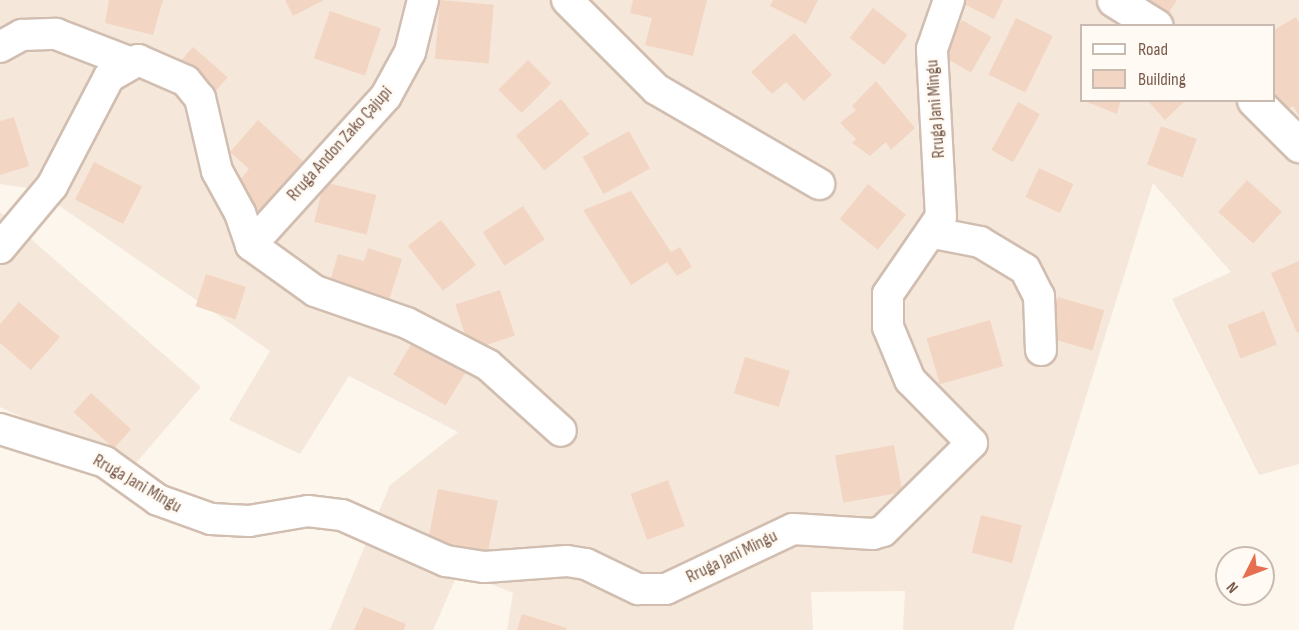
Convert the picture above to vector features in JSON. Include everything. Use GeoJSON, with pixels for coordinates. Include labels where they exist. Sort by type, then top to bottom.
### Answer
{"type":"FeatureCollection","features":[{"type":"Feature","properties":{"kind":"street","name":"Rruga Andon Zako Çajupi"},"geometry":{"type":"LineString","coordinates":[[251,245],[386,96],[410,52],[423,0]]}},
{"type":"Feature","properties":{"kind":"street"},"geometry":{"type":"LineString","coordinates":[[567,0],[656,89],[819,184]]}},
{"type":"Feature","properties":{"kind":"street","name":"Rruga Jani Mingu"},"geometry":{"type":"LineString","coordinates":[[0,429],[105,462],[158,500],[211,519],[249,520],[308,511],[342,515],[446,561],[485,567],[567,561],[586,564],[638,589],[666,589],[793,529],[873,534],[883,531],[970,447],[967,433],[910,380],[888,327],[888,294],[934,233],[942,204],[932,49],[949,0]]}},
{"type":"Feature","properties":{"kind":"street"},"geometry":{"type":"LineString","coordinates":[[1114,0],[1153,24]]}},
{"type":"Feature","properties":{"kind":"street"},"geometry":{"type":"LineString","coordinates":[[0,47],[22,35],[56,34],[129,62]]}},
{"type":"Feature","properties":{"kind":"street"},"geometry":{"type":"LineString","coordinates":[[0,248],[52,186],[109,77],[129,62],[138,60],[179,77],[200,98],[217,171],[251,245],[315,291],[407,323],[488,365],[561,431]]}},
{"type":"Feature","properties":{"kind":"street"},"geometry":{"type":"LineString","coordinates":[[1256,102],[1299,145]]}},
{"type":"Feature","properties":{"kind":"street"},"geometry":{"type":"LineString","coordinates":[[934,233],[980,242],[1025,269],[1039,296],[1041,350]]}},
{"type":"Feature","properties":{"kind":"shaded area"},"geometry":{"type":"Polygon","coordinates":[[[0,0],[1299,0],[1299,464],[1259,475],[1172,299],[1231,272],[1153,183],[1013,630],[903,630],[905,591],[811,592],[813,630],[507,630],[513,593],[459,571],[433,630],[330,630],[390,485],[458,432],[349,376],[300,454],[229,420],[270,351],[35,189],[0,184],[0,0]]]}},
{"type":"Feature","properties":{"kind":"shaded area"},"geometry":{"type":"Polygon","coordinates":[[[0,212],[201,387],[131,469],[0,407],[0,212]]]}},
{"type":"Feature","properties":{"kind":"building"},"geometry":{"type":"Polygon","coordinates":[[[109,0],[163,0],[153,35],[105,23],[109,0]]]}},
{"type":"Feature","properties":{"kind":"building"},"geometry":{"type":"Polygon","coordinates":[[[285,0],[324,0],[293,16],[285,0]]]}},
{"type":"Feature","properties":{"kind":"building"},"geometry":{"type":"Polygon","coordinates":[[[440,0],[494,5],[489,63],[435,59],[440,0]]]}},
{"type":"Feature","properties":{"kind":"building"},"geometry":{"type":"Polygon","coordinates":[[[633,0],[707,0],[693,56],[645,45],[652,18],[630,13],[633,0]]]}},
{"type":"Feature","properties":{"kind":"building"},"geometry":{"type":"Polygon","coordinates":[[[773,0],[818,0],[806,24],[770,6],[773,0]]]}},
{"type":"Feature","properties":{"kind":"building"},"geometry":{"type":"Polygon","coordinates":[[[963,0],[1003,0],[994,19],[962,3],[963,0]]]}},
{"type":"Feature","properties":{"kind":"building"},"geometry":{"type":"Polygon","coordinates":[[[1138,0],[1177,0],[1166,17],[1138,0]]]}},
{"type":"Feature","properties":{"kind":"building"},"geometry":{"type":"Polygon","coordinates":[[[873,8],[908,35],[884,65],[850,38],[873,8]]]}},
{"type":"Feature","properties":{"kind":"building"},"geometry":{"type":"Polygon","coordinates":[[[330,11],[381,29],[365,76],[314,58],[330,11]]]}},
{"type":"Feature","properties":{"kind":"building"},"geometry":{"type":"Polygon","coordinates":[[[1296,17],[1299,23],[1299,116],[1293,106],[1279,114],[1275,102],[1275,29],[1296,17]]]}},
{"type":"Feature","properties":{"kind":"building"},"geometry":{"type":"Polygon","coordinates":[[[1016,18],[1053,36],[1025,93],[988,75],[1016,18]]]}},
{"type":"Feature","properties":{"kind":"building"},"geometry":{"type":"Polygon","coordinates":[[[962,20],[991,37],[971,73],[942,56],[962,20]]]}},
{"type":"Feature","properties":{"kind":"building"},"geometry":{"type":"Polygon","coordinates":[[[794,33],[832,75],[804,101],[786,82],[772,94],[751,72],[794,33]]]}},
{"type":"Feature","properties":{"kind":"building"},"geometry":{"type":"Polygon","coordinates":[[[193,47],[228,77],[211,96],[177,66],[193,47]]]}},
{"type":"Feature","properties":{"kind":"building"},"geometry":{"type":"Polygon","coordinates":[[[528,60],[551,83],[522,113],[498,90],[528,60]]]}},
{"type":"Feature","properties":{"kind":"building"},"geometry":{"type":"Polygon","coordinates":[[[876,81],[915,128],[891,150],[886,142],[870,156],[852,143],[856,139],[840,123],[856,110],[852,106],[876,81]]]}},
{"type":"Feature","properties":{"kind":"building"},"geometry":{"type":"Polygon","coordinates":[[[561,99],[589,134],[544,170],[516,136],[561,99]]]}},
{"type":"Feature","properties":{"kind":"building"},"geometry":{"type":"Polygon","coordinates":[[[1018,102],[1040,114],[1013,162],[991,150],[1018,102]]]}},
{"type":"Feature","properties":{"kind":"building"},"geometry":{"type":"Polygon","coordinates":[[[1087,102],[1120,102],[1117,114],[1087,102]]]}},
{"type":"Feature","properties":{"kind":"building"},"geometry":{"type":"Polygon","coordinates":[[[1149,102],[1184,102],[1165,120],[1149,102]]]}},
{"type":"Feature","properties":{"kind":"building"},"geometry":{"type":"Polygon","coordinates":[[[14,117],[29,166],[0,175],[0,121],[14,117]]]}},
{"type":"Feature","properties":{"kind":"building"},"geometry":{"type":"Polygon","coordinates":[[[258,120],[305,163],[260,213],[233,188],[249,169],[230,152],[258,120]]]}},
{"type":"Feature","properties":{"kind":"building"},"geometry":{"type":"Polygon","coordinates":[[[1161,126],[1197,139],[1183,178],[1147,165],[1161,126]]]}},
{"type":"Feature","properties":{"kind":"building"},"geometry":{"type":"Polygon","coordinates":[[[629,131],[650,169],[603,194],[583,157],[629,131]]]}},
{"type":"Feature","properties":{"kind":"building"},"geometry":{"type":"Polygon","coordinates":[[[94,162],[142,187],[123,224],[75,199],[94,162]]]}},
{"type":"Feature","properties":{"kind":"building"},"geometry":{"type":"Polygon","coordinates":[[[1039,168],[1073,184],[1060,213],[1025,197],[1039,168]]]}},
{"type":"Feature","properties":{"kind":"building"},"geometry":{"type":"Polygon","coordinates":[[[1247,180],[1282,211],[1253,243],[1218,212],[1247,180]]]}},
{"type":"Feature","properties":{"kind":"building"},"geometry":{"type":"Polygon","coordinates":[[[324,182],[376,195],[366,235],[314,222],[324,182]]]}},
{"type":"Feature","properties":{"kind":"building"},"geometry":{"type":"Polygon","coordinates":[[[868,184],[906,215],[878,250],[840,219],[868,184]]]}},
{"type":"Feature","properties":{"kind":"building"},"geometry":{"type":"Polygon","coordinates":[[[631,191],[671,252],[680,247],[692,267],[677,276],[667,262],[631,285],[583,210],[631,191]]]}},
{"type":"Feature","properties":{"kind":"building"},"geometry":{"type":"Polygon","coordinates":[[[523,206],[545,240],[505,266],[483,232],[523,206]]]}},
{"type":"Feature","properties":{"kind":"building"},"geometry":{"type":"Polygon","coordinates":[[[441,220],[476,265],[443,291],[408,246],[441,220]]]}},
{"type":"Feature","properties":{"kind":"building"},"geometry":{"type":"Polygon","coordinates":[[[368,248],[402,259],[389,300],[330,282],[338,254],[364,261],[368,248]]]}},
{"type":"Feature","properties":{"kind":"building"},"geometry":{"type":"Polygon","coordinates":[[[1299,261],[1299,332],[1297,333],[1271,273],[1299,261]]]}},
{"type":"Feature","properties":{"kind":"building"},"geometry":{"type":"Polygon","coordinates":[[[206,274],[246,287],[235,319],[195,306],[206,274]]]}},
{"type":"Feature","properties":{"kind":"building"},"geometry":{"type":"Polygon","coordinates":[[[500,290],[515,336],[470,350],[455,305],[500,290]]]}},
{"type":"Feature","properties":{"kind":"building"},"geometry":{"type":"Polygon","coordinates":[[[1058,297],[1104,310],[1093,351],[1046,337],[1058,297]]]}},
{"type":"Feature","properties":{"kind":"building"},"geometry":{"type":"Polygon","coordinates":[[[19,302],[60,337],[31,370],[0,343],[0,324],[19,302]]]}},
{"type":"Feature","properties":{"kind":"building"},"geometry":{"type":"Polygon","coordinates":[[[1264,311],[1277,345],[1240,359],[1228,325],[1264,311]]]}},
{"type":"Feature","properties":{"kind":"building"},"geometry":{"type":"Polygon","coordinates":[[[990,320],[1003,366],[940,384],[927,338],[990,320]]]}},
{"type":"Feature","properties":{"kind":"building"},"geometry":{"type":"Polygon","coordinates":[[[418,333],[470,364],[446,406],[393,374],[418,333]]]}},
{"type":"Feature","properties":{"kind":"building"},"geometry":{"type":"Polygon","coordinates":[[[745,357],[790,371],[779,407],[734,393],[745,357]]]}},
{"type":"Feature","properties":{"kind":"building"},"geometry":{"type":"Polygon","coordinates":[[[91,393],[131,429],[114,448],[74,412],[91,393]]]}},
{"type":"Feature","properties":{"kind":"building"},"geometry":{"type":"Polygon","coordinates":[[[894,445],[902,492],[843,503],[835,455],[894,445]]]}},
{"type":"Feature","properties":{"kind":"building"},"geometry":{"type":"Polygon","coordinates":[[[668,480],[685,526],[647,540],[630,494],[668,480]]]}},
{"type":"Feature","properties":{"kind":"building"},"geometry":{"type":"Polygon","coordinates":[[[438,489],[498,501],[487,556],[427,544],[438,489]]]}},
{"type":"Feature","properties":{"kind":"building"},"geometry":{"type":"Polygon","coordinates":[[[981,515],[1022,525],[1012,563],[972,553],[981,515]]]}},
{"type":"Feature","properties":{"kind":"building"},"geometry":{"type":"Polygon","coordinates":[[[364,607],[406,624],[404,630],[354,630],[364,607]]]}},
{"type":"Feature","properties":{"kind":"building"},"geometry":{"type":"Polygon","coordinates":[[[522,614],[567,628],[566,630],[517,630],[522,614]]]}}]}
